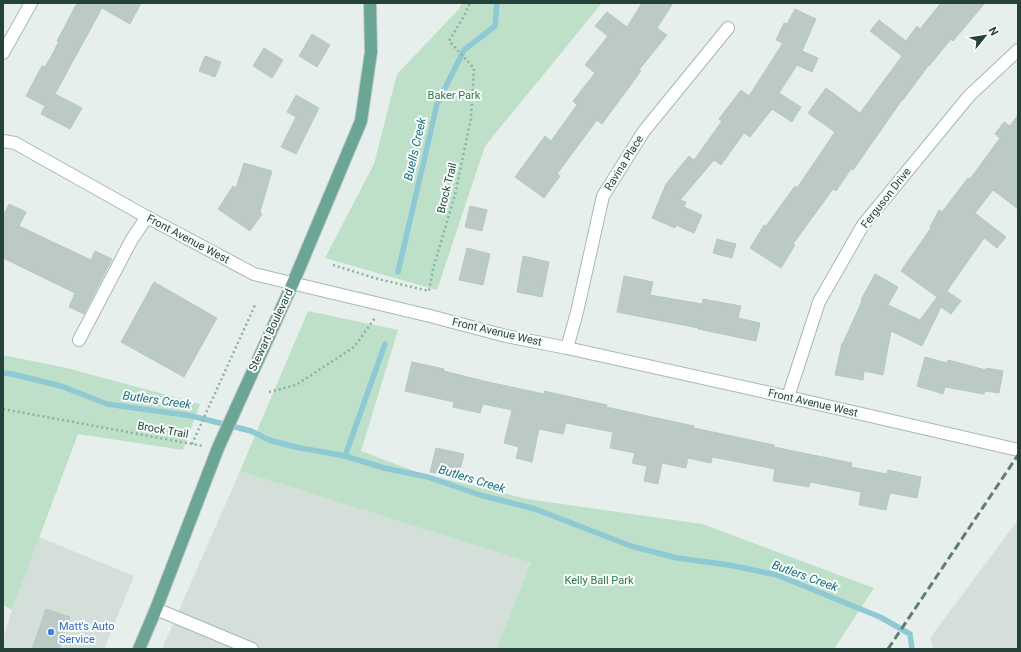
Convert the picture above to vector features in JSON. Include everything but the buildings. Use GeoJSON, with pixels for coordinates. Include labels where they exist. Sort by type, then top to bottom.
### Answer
{"type":"FeatureCollection","features":[{"type":"Feature","properties":{"kind":"main road","name":"Stewart Boulevard"},"geometry":{"type":"LineString","coordinates":[[139,649],[218,448],[293,283],[361,121],[371,52],[370,3]]}},
{"type":"Feature","properties":{"kind":"street"},"geometry":{"type":"LineString","coordinates":[[3,53],[31,3]]}},
{"type":"Feature","properties":{"kind":"street","name":"Ravina Place"},"geometry":{"type":"LineString","coordinates":[[567,348],[577,312],[603,196],[644,130],[728,28]]}},
{"type":"Feature","properties":{"kind":"street","name":"Ferguson Drive"},"geometry":{"type":"LineString","coordinates":[[788,397],[819,302],[863,225],[968,96],[1018,50]]}},
{"type":"Feature","properties":{"kind":"street","name":"Front Avenue West"},"geometry":{"type":"LineString","coordinates":[[3,141],[15,143],[147,218],[254,274],[430,316],[506,336],[788,397],[1018,450]]}},
{"type":"Feature","properties":{"kind":"street"},"geometry":{"type":"LineString","coordinates":[[79,340],[132,240],[147,218]]}},
{"type":"Feature","properties":{"kind":"street"},"geometry":{"type":"LineString","coordinates":[[156,609],[252,649]]}},
{"type":"Feature","properties":{"kind":"path","name":"Brock Trail"},"geometry":{"type":"LineString","coordinates":[[333,265],[378,279],[430,291],[433,269],[455,195],[471,118],[474,68],[449,41],[470,3]]}},
{"type":"Feature","properties":{"kind":"path","name":"Brock Trail"},"geometry":{"type":"LineString","coordinates":[[3,409],[192,444],[256,304]]}},
{"type":"Feature","properties":{"kind":"path"},"geometry":{"type":"LineString","coordinates":[[269,392],[296,385],[354,347],[384,306]]}},
{"type":"Feature","properties":{"kind":"shaded area"},"geometry":{"type":"Polygon","coordinates":[[[240,471],[531,563],[496,649],[162,649],[240,471]]]}},
{"type":"Feature","properties":{"kind":"shaded area"},"geometry":{"type":"Polygon","coordinates":[[[1018,520],[1018,649],[934,649],[930,638],[1018,520]]]}},
{"type":"Feature","properties":{"kind":"shaded area"},"geometry":{"type":"Polygon","coordinates":[[[39,537],[134,576],[104,649],[3,649],[3,639],[12,610],[39,537]]]}},
{"type":"Feature","properties":{"kind":"green space","name":"Baker Park"},"geometry":{"type":"Polygon","coordinates":[[[462,3],[602,3],[485,146],[437,290],[325,258],[374,164],[397,74],[459,9],[462,3]]]}},
{"type":"Feature","properties":{"kind":"green space","name":"Kelly Ball Park"},"geometry":{"type":"Polygon","coordinates":[[[308,311],[398,330],[361,451],[417,472],[527,499],[702,524],[874,588],[834,649],[496,649],[531,563],[240,471],[308,311]]]}},
{"type":"Feature","properties":{"kind":"green space"},"geometry":{"type":"Polygon","coordinates":[[[3,355],[67,368],[200,404],[183,450],[78,434],[12,610],[3,605],[3,355]]]}},
{"type":"Feature","properties":{"kind":"waterway","name":"Buells Creek"},"geometry":{"type":"LineString","coordinates":[[398,272],[437,104],[464,50],[495,26],[497,3]]}},
{"type":"Feature","properties":{"kind":"waterway","name":"Buells Creek"},"geometry":{"type":"LineString","coordinates":[[345,456],[385,344]]}},
{"type":"Feature","properties":{"kind":"waterway","name":"Butlers Creek"},"geometry":{"type":"LineString","coordinates":[[3,373],[61,386],[107,404],[192,416],[251,431],[269,440],[295,447],[345,456],[384,468],[428,477],[480,495],[535,509],[631,546],[677,558],[729,565],[777,575],[880,617],[910,634],[912,649]]}},
{"type":"Feature","properties":{"kind":"railway"},"geometry":{"type":"LineString","coordinates":[[888,649],[1018,455]]}},
{"type":"Feature","properties":{"kind":"place","name":"Matt's Auto Service"},"geometry":{"type":"Point","coordinates":[51,632]}}]}
